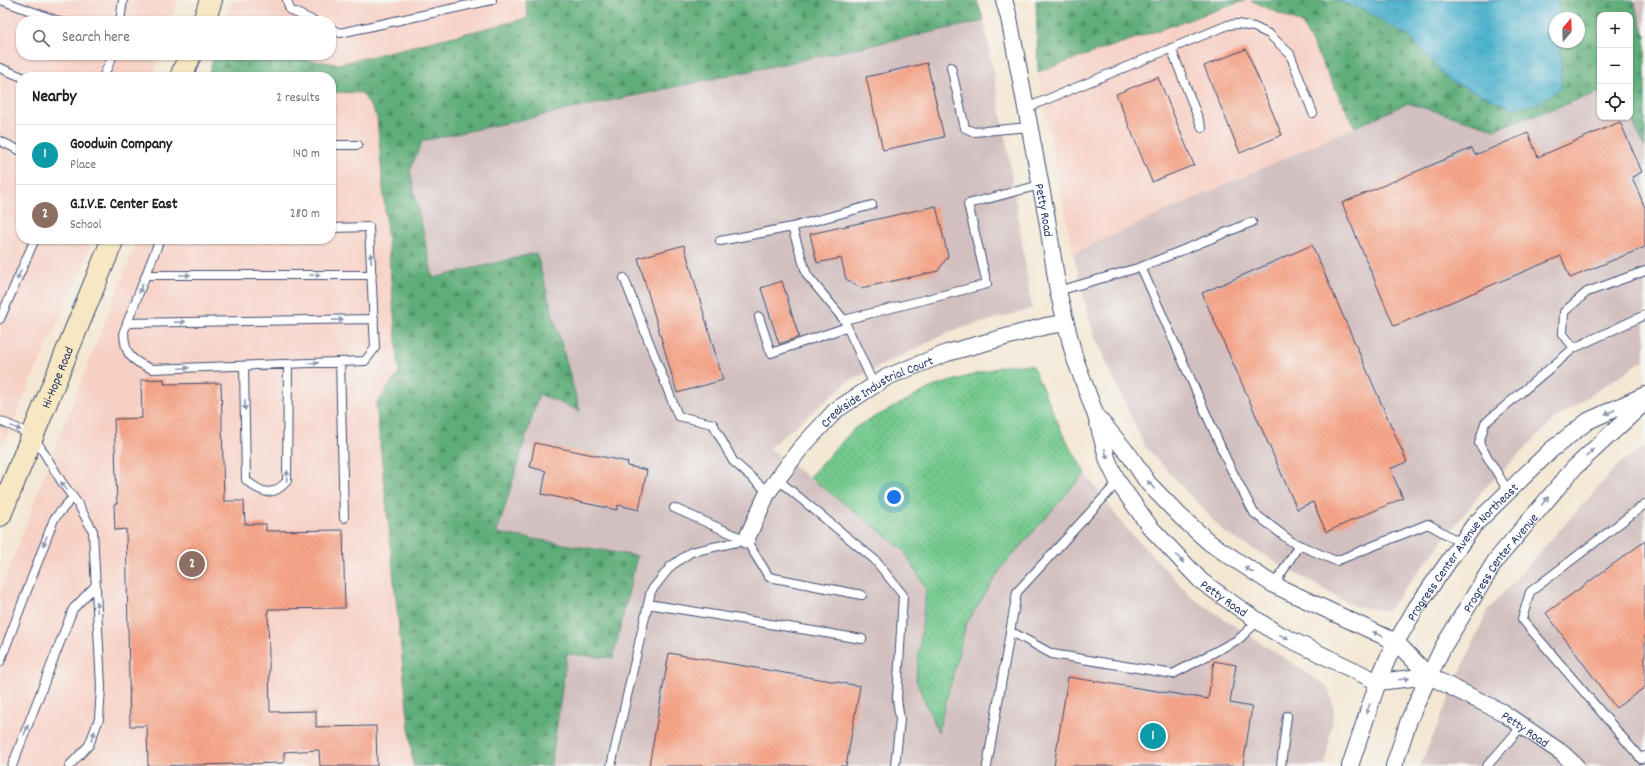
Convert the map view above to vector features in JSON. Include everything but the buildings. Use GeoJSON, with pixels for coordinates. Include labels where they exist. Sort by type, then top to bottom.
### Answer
{"type":"FeatureCollection","features":[{"type":"Feature","properties":{"kind":"street"},"geometry":{"type":"LineString","coordinates":[[206,16],[211,0]]}},
{"type":"Feature","properties":{"kind":"street","name":"Petty Road"},"geometry":{"type":"LineString","coordinates":[[1004,0],[1009,18],[1026,108],[1058,290],[1074,356],[1096,416],[1108,461],[1118,482],[1150,527],[1201,581],[1275,632],[1378,682]]}},
{"type":"Feature","properties":{"kind":"street"},"geometry":{"type":"LineString","coordinates":[[183,72],[188,60]]}},
{"type":"Feature","properties":{"kind":"street","name":"Hi-Hope Road"},"geometry":{"type":"LineString","coordinates":[[0,515],[111,244]]}},
{"type":"Feature","properties":{"kind":"street","name":"Creekside Industrial Court"},"geometry":{"type":"LineString","coordinates":[[746,540],[773,485],[800,449],[836,410],[887,377],[947,353],[1046,326],[1066,323]]}},
{"type":"Feature","properties":{"kind":"street","name":"Progress Center Avenue Northeast"},"geometry":{"type":"LineString","coordinates":[[1350,766],[1378,682],[1396,642],[1416,608],[1474,525],[1551,450],[1588,421],[1645,396]]}},
{"type":"Feature","properties":{"kind":"street","name":"Progress Center Avenue"},"geometry":{"type":"LineString","coordinates":[[1429,676],[1443,647],[1496,560],[1574,468],[1645,402]]}},
{"type":"Feature","properties":{"kind":"street","name":"Petty Road"},"geometry":{"type":"LineString","coordinates":[[1096,416],[1130,456],[1148,483],[1180,516],[1210,542],[1274,586],[1396,642],[1429,676],[1502,712],[1562,753],[1576,766]]}},
{"type":"Feature","properties":{"kind":"street"},"geometry":{"type":"LineString","coordinates":[[1378,682],[1429,676]]}},
{"type":"Feature","properties":{"kind":"street"},"geometry":{"type":"LineString","coordinates":[[1394,766],[1409,720],[1429,676]]}},
{"type":"Feature","properties":{"kind":"lane"},"geometry":{"type":"LineString","coordinates":[[1,0],[44,16]]}},
{"type":"Feature","properties":{"kind":"lane"},"geometry":{"type":"LineString","coordinates":[[121,16],[123,0]]}},
{"type":"Feature","properties":{"kind":"lane"},"geometry":{"type":"LineString","coordinates":[[287,0],[290,10],[303,16]]}},
{"type":"Feature","properties":{"kind":"lane"},"geometry":{"type":"LineString","coordinates":[[336,31],[340,33],[492,0]]}},
{"type":"Feature","properties":{"kind":"lane"},"geometry":{"type":"LineString","coordinates":[[1026,108],[1228,25],[1238,24],[1254,26],[1269,34],[1290,54],[1313,113]]}},
{"type":"Feature","properties":{"kind":"lane"},"geometry":{"type":"LineString","coordinates":[[1171,48],[1202,128]]}},
{"type":"Feature","properties":{"kind":"lane"},"geometry":{"type":"LineString","coordinates":[[105,72],[111,60]]}},
{"type":"Feature","properties":{"kind":"lane"},"geometry":{"type":"LineString","coordinates":[[951,67],[965,128],[974,132],[1029,127]]}},
{"type":"Feature","properties":{"kind":"lane"},"geometry":{"type":"LineString","coordinates":[[0,68],[16,75]]}},
{"type":"Feature","properties":{"kind":"lane"},"geometry":{"type":"LineString","coordinates":[[0,141],[16,149]]}},
{"type":"Feature","properties":{"kind":"lane"},"geometry":{"type":"LineString","coordinates":[[336,145],[358,145]]}},
{"type":"Feature","properties":{"kind":"lane"},"geometry":{"type":"LineString","coordinates":[[759,317],[771,353],[845,324],[987,284],[968,204],[1040,185]]}},
{"type":"Feature","properties":{"kind":"lane"},"geometry":{"type":"LineString","coordinates":[[720,241],[792,227],[872,205]]}},
{"type":"Feature","properties":{"kind":"lane"},"geometry":{"type":"LineString","coordinates":[[1058,290],[1141,267],[1252,222]]}},
{"type":"Feature","properties":{"kind":"lane"},"geometry":{"type":"LineString","coordinates":[[158,244],[124,331],[124,346],[130,356],[140,364],[152,369],[365,361],[372,354],[375,348],[370,227],[336,228]]}},
{"type":"Feature","properties":{"kind":"lane"},"geometry":{"type":"LineString","coordinates":[[792,227],[806,275],[845,324],[874,385]]}},
{"type":"Feature","properties":{"kind":"lane"},"geometry":{"type":"LineString","coordinates":[[0,319],[33,244]]}},
{"type":"Feature","properties":{"kind":"lane"},"geometry":{"type":"LineString","coordinates":[[1141,267],[1228,462],[1254,513],[1292,542],[1336,561],[1428,524],[1461,543]]}},
{"type":"Feature","properties":{"kind":"lane"},"geometry":{"type":"LineString","coordinates":[[1574,348],[1563,334],[1564,312],[1588,292],[1645,271]]}},
{"type":"Feature","properties":{"kind":"lane"},"geometry":{"type":"LineString","coordinates":[[146,275],[372,275]]}},
{"type":"Feature","properties":{"kind":"lane"},"geometry":{"type":"LineString","coordinates":[[624,278],[678,416],[713,424],[733,461],[773,485],[875,560],[903,596],[897,699],[900,720],[895,766]]}},
{"type":"Feature","properties":{"kind":"lane"},"geometry":{"type":"LineString","coordinates":[[1508,491],[1480,443],[1485,423],[1574,348],[1645,315]]}},
{"type":"Feature","properties":{"kind":"lane"},"geometry":{"type":"LineString","coordinates":[[127,323],[374,319]]}},
{"type":"Feature","properties":{"kind":"lane"},"geometry":{"type":"LineString","coordinates":[[340,362],[344,518]]}},
{"type":"Feature","properties":{"kind":"lane"},"geometry":{"type":"LineString","coordinates":[[244,366],[246,480],[256,488],[270,493],[281,488],[287,481],[288,364]]}},
{"type":"Feature","properties":{"kind":"lane"},"geometry":{"type":"LineString","coordinates":[[0,421],[33,435],[93,531],[101,687],[99,719],[90,745],[69,766]]}},
{"type":"Feature","properties":{"kind":"lane"},"geometry":{"type":"LineString","coordinates":[[987,766],[1017,592],[1118,482]]}},
{"type":"Feature","properties":{"kind":"lane"},"geometry":{"type":"LineString","coordinates":[[0,662],[54,519],[73,497]]}},
{"type":"Feature","properties":{"kind":"lane"},"geometry":{"type":"LineString","coordinates":[[1645,504],[1530,592],[1522,619],[1641,759],[1645,756]]}},
{"type":"Feature","properties":{"kind":"lane"},"geometry":{"type":"LineString","coordinates":[[674,508],[746,540],[769,577],[862,595]]}},
{"type":"Feature","properties":{"kind":"lane"},"geometry":{"type":"LineString","coordinates":[[611,766],[651,591],[671,566],[691,552],[746,540]]}},
{"type":"Feature","properties":{"kind":"lane"},"geometry":{"type":"LineString","coordinates":[[1274,586],[1299,545]]}},
{"type":"Feature","properties":{"kind":"lane"},"geometry":{"type":"LineString","coordinates":[[12,766],[73,609],[96,585]]}},
{"type":"Feature","properties":{"kind":"lane"},"geometry":{"type":"LineString","coordinates":[[648,604],[862,640]]}},
{"type":"Feature","properties":{"kind":"lane"},"geometry":{"type":"LineString","coordinates":[[1010,631],[1052,654],[1173,674],[1239,639],[1258,621]]}},
{"type":"Feature","properties":{"kind":"lane"},"geometry":{"type":"LineString","coordinates":[[1281,766],[1287,716]]}},
{"type":"Feature","properties":{"kind":"lane"},"geometry":{"type":"LineString","coordinates":[[1487,766],[1522,726]]}},
{"type":"Feature","properties":{"kind":"shaded area"},"geometry":{"type":"Polygon","coordinates":[[[0,0],[178,0],[173,16],[16,16],[16,60],[158,60],[154,72],[16,72],[16,244],[91,244],[86,259],[0,451],[0,0]]]}},
{"type":"Feature","properties":{"kind":"shaded area"},"geometry":{"type":"Polygon","coordinates":[[[232,0],[525,0],[528,18],[339,64],[307,60],[336,60],[336,16],[227,16],[232,0]]]}},
{"type":"Feature","properties":{"kind":"shaded area"},"geometry":{"type":"Polygon","coordinates":[[[1246,0],[1250,0],[1302,24],[1355,127],[1073,253],[1038,72],[1246,0]]]}},
{"type":"Feature","properties":{"kind":"shaded area"},"geometry":{"type":"Polygon","coordinates":[[[1633,0],[1645,0],[1645,35],[1633,0]]]}},
{"type":"Feature","properties":{"kind":"shaded area"},"geometry":{"type":"Polygon","coordinates":[[[984,21],[1008,151],[1032,309],[951,331],[848,382],[769,448],[903,549],[926,590],[916,680],[939,731],[966,624],[1002,567],[1085,473],[1124,526],[1194,599],[1328,687],[1334,710],[1325,766],[551,766],[567,654],[497,533],[539,394],[580,410],[536,253],[433,278],[410,170],[422,141],[984,21]]]}},
{"type":"Feature","properties":{"kind":"shaded area"},"geometry":{"type":"Polygon","coordinates":[[[336,92],[362,93],[377,117],[399,373],[376,404],[413,766],[0,766],[0,593],[64,424],[136,244],[336,244],[336,92]]]}},
{"type":"Feature","properties":{"kind":"shaded area"},"geometry":{"type":"Polygon","coordinates":[[[1597,93],[1597,120],[1632,120],[1645,148],[1645,359],[1556,418],[1485,488],[1387,611],[1353,606],[1225,533],[1144,445],[1093,333],[1073,253],[1408,103],[1495,129],[1597,93]]]}},
{"type":"Feature","properties":{"kind":"shaded area"},"geometry":{"type":"Polygon","coordinates":[[[1645,447],[1645,766],[1420,766],[1487,611],[1620,463],[1645,447]]]}},
{"type":"Feature","properties":{"kind":"green space"},"geometry":{"type":"Polygon","coordinates":[[[525,0],[977,0],[984,21],[422,141],[410,170],[433,278],[536,253],[580,411],[539,394],[497,533],[637,556],[613,658],[567,654],[551,766],[413,766],[376,404],[399,373],[377,117],[362,93],[336,92],[336,72],[209,72],[213,60],[307,60],[339,64],[528,18],[525,0]]]}},
{"type":"Feature","properties":{"kind":"green space"},"geometry":{"type":"Polygon","coordinates":[[[1036,0],[1246,0],[1038,72],[1036,0]]]}},
{"type":"Feature","properties":{"kind":"green space"},"geometry":{"type":"Polygon","coordinates":[[[1250,0],[1633,0],[1645,35],[1645,148],[1632,120],[1633,12],[1597,12],[1597,93],[1495,129],[1408,103],[1355,127],[1302,24],[1250,0]]]}},
{"type":"Feature","properties":{"kind":"green space"},"geometry":{"type":"Polygon","coordinates":[[[1006,365],[1032,365],[1063,434],[1085,473],[1002,567],[966,624],[938,732],[916,680],[926,589],[903,549],[809,477],[856,427],[932,387],[1006,365]]]}},
{"type":"Feature","properties":{"kind":"water"},"geometry":{"type":"Polygon","coordinates":[[[1335,0],[1558,0],[1560,12],[1549,12],[1549,48],[1561,48],[1561,88],[1537,104],[1513,108],[1450,81],[1411,38],[1362,9],[1335,0]]]}},
{"type":"Feature","properties":{"kind":"place","name":"G.I.V.E. Center East"},"geometry":{"type":"Point","coordinates":[192,564]}},
{"type":"Feature","properties":{"kind":"place","name":"Goodwin Company"},"geometry":{"type":"Point","coordinates":[1153,736]}}]}
